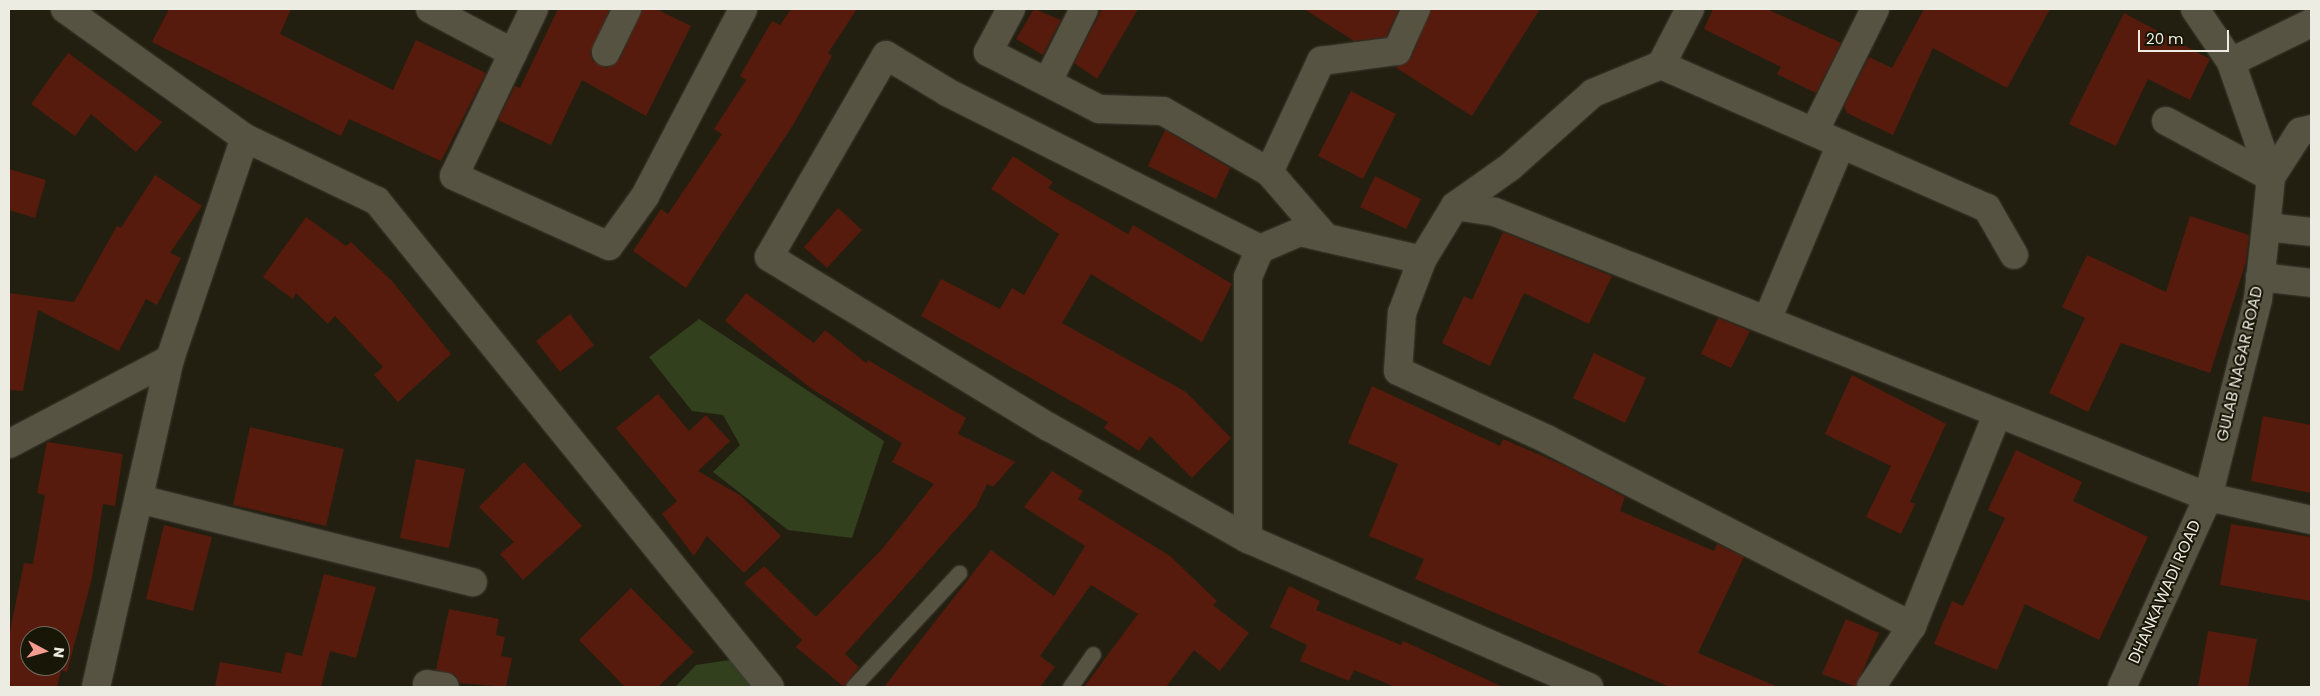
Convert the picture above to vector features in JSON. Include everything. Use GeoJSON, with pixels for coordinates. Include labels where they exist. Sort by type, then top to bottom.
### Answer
{"type":"FeatureCollection","features":[{"type":"Feature","properties":{"kind":"street"},"geometry":{"type":"LineString","coordinates":[[65,9],[95,17],[245,138],[377,201],[770,687]]}},
{"type":"Feature","properties":{"kind":"street"},"geometry":{"type":"LineString","coordinates":[[430,9],[513,53]]}},
{"type":"Feature","properties":{"kind":"street"},"geometry":{"type":"LineString","coordinates":[[534,9],[454,176],[609,246],[646,196],[743,9]]}},
{"type":"Feature","properties":{"kind":"street"},"geometry":{"type":"LineString","coordinates":[[606,52],[626,9]]}},
{"type":"Feature","properties":{"kind":"street"},"geometry":{"type":"LineString","coordinates":[[1011,9],[988,52],[1048,81],[1099,109],[1163,111],[1269,172],[1326,238]]}},
{"type":"Feature","properties":{"kind":"street"},"geometry":{"type":"LineString","coordinates":[[1048,81],[1084,9]]}},
{"type":"Feature","properties":{"kind":"street"},"geometry":{"type":"LineString","coordinates":[[1269,172],[1321,61],[1397,51],[1416,9]]}},
{"type":"Feature","properties":{"kind":"street"},"geometry":{"type":"LineString","coordinates":[[1690,9],[1662,64],[1593,93],[1510,167],[1456,206],[1422,260],[1402,313],[1398,371],[1549,440],[1912,626]]}},
{"type":"Feature","properties":{"kind":"street"},"geometry":{"type":"LineString","coordinates":[[1814,132],[1875,9]]}},
{"type":"Feature","properties":{"kind":"street","name":"GULAB NAGAR ROAD"},"geometry":{"type":"LineString","coordinates":[[2195,9],[2231,62],[2271,177],[2260,277],[2208,497]]}},
{"type":"Feature","properties":{"kind":"street"},"geometry":{"type":"LineString","coordinates":[[2231,62],[2311,22]]}},
{"type":"Feature","properties":{"kind":"street"},"geometry":{"type":"LineString","coordinates":[[1260,249],[947,92],[886,56],[769,257],[1049,427],[1248,539],[1589,687]]}},
{"type":"Feature","properties":{"kind":"street"},"geometry":{"type":"LineString","coordinates":[[1662,64],[1987,208],[2014,255]]}},
{"type":"Feature","properties":{"kind":"street"},"geometry":{"type":"LineString","coordinates":[[2166,121],[2271,177],[2300,132],[2311,128]]}},
{"type":"Feature","properties":{"kind":"street"},"geometry":{"type":"LineString","coordinates":[[96,687],[170,359],[245,138]]}},
{"type":"Feature","properties":{"kind":"street"},"geometry":{"type":"LineString","coordinates":[[1767,320],[1841,144]]}},
{"type":"Feature","properties":{"kind":"street"},"geometry":{"type":"LineString","coordinates":[[1456,206],[1495,212],[1767,320],[1997,415],[2208,497],[2311,520]]}},
{"type":"Feature","properties":{"kind":"street"},"geometry":{"type":"LineString","coordinates":[[2266,228],[2311,232]]}},
{"type":"Feature","properties":{"kind":"street"},"geometry":{"type":"LineString","coordinates":[[1248,539],[1248,277],[1260,249],[1300,232],[1422,260]]}},
{"type":"Feature","properties":{"kind":"street"},"geometry":{"type":"LineString","coordinates":[[2260,277],[2311,284]]}},
{"type":"Feature","properties":{"kind":"street"},"geometry":{"type":"LineString","coordinates":[[9,444],[170,359]]}},
{"type":"Feature","properties":{"kind":"street"},"geometry":{"type":"LineString","coordinates":[[1871,687],[1912,626],[1997,415]]}},
{"type":"Feature","properties":{"kind":"street","name":"DHANKAWADI ROAD"},"geometry":{"type":"LineString","coordinates":[[2122,687],[2208,497]]}},
{"type":"Feature","properties":{"kind":"street"},"geometry":{"type":"LineString","coordinates":[[138,499],[473,582]]}},
{"type":"Feature","properties":{"kind":"lane"},"geometry":{"type":"LineString","coordinates":[[853,687],[959,574]]}},
{"type":"Feature","properties":{"kind":"lane"},"geometry":{"type":"LineString","coordinates":[[1070,687],[1093,654]]}},
{"type":"Feature","properties":{"kind":"green space"},"geometry":{"type":"Polygon","coordinates":[[[699,319],[884,441],[852,538],[788,530],[713,472],[740,445],[723,415],[692,411],[649,357],[699,319]]]}},
{"type":"Feature","properties":{"kind":"green space"},"geometry":{"type":"Polygon","coordinates":[[[736,659],[757,687],[675,687],[696,665],[736,659]]]}},
{"type":"Feature","properties":{"kind":"building"},"geometry":{"type":"Polygon","coordinates":[[[169,9],[291,9],[280,34],[393,90],[416,40],[486,73],[441,161],[349,119],[341,136],[152,42],[169,9]]]}},
{"type":"Feature","properties":{"kind":"building"},"geometry":{"type":"Polygon","coordinates":[[[558,9],[610,9],[590,53],[593,61],[607,68],[620,59],[642,9],[656,9],[691,26],[646,116],[582,80],[551,145],[498,120],[515,86],[520,88],[558,9]]]}},
{"type":"Feature","properties":{"kind":"building"},"geometry":{"type":"Polygon","coordinates":[[[791,9],[857,9],[828,53],[832,56],[793,125],[686,288],[633,251],[661,209],[668,214],[722,134],[714,129],[746,80],[740,76],[772,21],[780,25],[791,9]]]}},
{"type":"Feature","properties":{"kind":"building"},"geometry":{"type":"Polygon","coordinates":[[[1034,9],[1061,20],[1043,55],[1016,39],[1034,9]]]}},
{"type":"Feature","properties":{"kind":"building"},"geometry":{"type":"Polygon","coordinates":[[[1102,9],[1138,9],[1097,79],[1074,63],[1102,9]]]}},
{"type":"Feature","properties":{"kind":"building"},"geometry":{"type":"Polygon","coordinates":[[[1304,9],[1399,9],[1386,37],[1354,41],[1304,9]]]}},
{"type":"Feature","properties":{"kind":"building"},"geometry":{"type":"Polygon","coordinates":[[[1431,9],[1540,9],[1472,116],[1395,67],[1411,58],[1431,9]]]}},
{"type":"Feature","properties":{"kind":"building"},"geometry":{"type":"Polygon","coordinates":[[[1713,9],[1767,9],[1841,43],[1816,93],[1777,74],[1781,67],[1704,29],[1713,9]]]}},
{"type":"Feature","properties":{"kind":"building"},"geometry":{"type":"Polygon","coordinates":[[[1924,9],[2050,9],[2007,88],[1933,48],[1893,135],[1847,113],[1844,106],[1869,57],[1892,68],[1924,9]]]}},
{"type":"Feature","properties":{"kind":"building"},"geometry":{"type":"Polygon","coordinates":[[[2124,13],[2210,59],[2190,100],[2148,79],[2116,146],[2069,124],[2124,13]]]}},
{"type":"Feature","properties":{"kind":"building"},"geometry":{"type":"Polygon","coordinates":[[[68,53],[162,122],[136,152],[91,114],[75,136],[31,104],[68,53]]]}},
{"type":"Feature","properties":{"kind":"building"},"geometry":{"type":"Polygon","coordinates":[[[1351,91],[1396,114],[1363,179],[1318,156],[1351,91]]]}},
{"type":"Feature","properties":{"kind":"building"},"geometry":{"type":"Polygon","coordinates":[[[1165,130],[1230,168],[1216,199],[1148,166],[1165,130]]]}},
{"type":"Feature","properties":{"kind":"building"},"geometry":{"type":"Polygon","coordinates":[[[1013,156],[1053,182],[1048,188],[1128,234],[1133,225],[1232,284],[1202,342],[1091,274],[1062,323],[1186,392],[1231,438],[1192,478],[1150,436],[1139,451],[1104,428],[1108,422],[921,316],[941,279],[1000,309],[1012,288],[1024,295],[1059,234],[991,189],[1013,156]]]}},
{"type":"Feature","properties":{"kind":"building"},"geometry":{"type":"Polygon","coordinates":[[[9,169],[46,180],[35,218],[9,210],[9,169]]]}},
{"type":"Feature","properties":{"kind":"building"},"geometry":{"type":"Polygon","coordinates":[[[155,175],[202,206],[170,253],[181,258],[157,305],[146,299],[119,351],[38,310],[23,391],[9,390],[9,293],[74,302],[117,226],[121,228],[155,175]]]}},
{"type":"Feature","properties":{"kind":"building"},"geometry":{"type":"Polygon","coordinates":[[[1375,176],[1421,199],[1406,229],[1360,207],[1375,176]]]}},
{"type":"Feature","properties":{"kind":"building"},"geometry":{"type":"Polygon","coordinates":[[[838,208],[862,230],[827,268],[804,247],[838,208]]]}},
{"type":"Feature","properties":{"kind":"building"},"geometry":{"type":"Polygon","coordinates":[[[2190,216],[2249,235],[2246,262],[2210,373],[2121,343],[2088,412],[2049,393],[2085,318],[2062,307],[2087,255],[2166,292],[2190,216]]]}},
{"type":"Feature","properties":{"kind":"building"},"geometry":{"type":"Polygon","coordinates":[[[306,217],[346,246],[351,242],[392,281],[451,354],[398,402],[374,375],[383,367],[335,316],[328,324],[296,293],[293,299],[263,277],[306,217]]]}},
{"type":"Feature","properties":{"kind":"building"},"geometry":{"type":"Polygon","coordinates":[[[1503,232],[1612,276],[1589,324],[1524,293],[1490,366],[1442,343],[1464,296],[1472,300],[1503,232]]]}},
{"type":"Feature","properties":{"kind":"building"},"geometry":{"type":"Polygon","coordinates":[[[746,293],[814,343],[825,330],[866,363],[868,360],[966,418],[958,434],[1015,462],[993,487],[987,484],[976,507],[845,654],[859,667],[844,687],[796,647],[802,640],[744,583],[764,566],[816,617],[883,548],[934,484],[892,462],[902,443],[812,389],[725,321],[746,293]]]}},
{"type":"Feature","properties":{"kind":"building"},"geometry":{"type":"Polygon","coordinates":[[[570,314],[594,345],[560,372],[536,341],[570,314]]]}},
{"type":"Feature","properties":{"kind":"building"},"geometry":{"type":"Polygon","coordinates":[[[1718,318],[1750,331],[1731,368],[1701,354],[1718,318]]]}},
{"type":"Feature","properties":{"kind":"building"},"geometry":{"type":"Polygon","coordinates":[[[1594,353],[1646,378],[1625,423],[1573,398],[1594,353]]]}},
{"type":"Feature","properties":{"kind":"building"},"geometry":{"type":"Polygon","coordinates":[[[1852,375],[1946,424],[1910,502],[1915,504],[1901,534],[1866,517],[1891,466],[1825,434],[1852,375]]]}},
{"type":"Feature","properties":{"kind":"building"},"geometry":{"type":"Polygon","coordinates":[[[1372,386],[1500,446],[1503,439],[1563,465],[1625,497],[1620,511],[1714,551],[1717,544],[1744,557],[1698,653],[1778,687],[1670,687],[1415,579],[1424,559],[1369,536],[1398,464],[1348,443],[1372,386]]]}},
{"type":"Feature","properties":{"kind":"building"},"geometry":{"type":"Polygon","coordinates":[[[658,394],[689,431],[706,415],[730,441],[698,471],[741,496],[781,536],[744,573],[707,536],[694,556],[662,514],[677,501],[616,428],[658,394]]]}},
{"type":"Feature","properties":{"kind":"building"},"geometry":{"type":"Polygon","coordinates":[[[2263,416],[2311,425],[2311,493],[2251,481],[2263,416]]]}},
{"type":"Feature","properties":{"kind":"building"},"geometry":{"type":"Polygon","coordinates":[[[250,427],[344,449],[326,526],[233,505],[250,427]]]}},
{"type":"Feature","properties":{"kind":"building"},"geometry":{"type":"Polygon","coordinates":[[[47,442],[123,454],[115,506],[103,504],[92,578],[70,661],[70,626],[20,626],[20,676],[60,676],[57,687],[9,687],[9,636],[24,563],[33,564],[45,495],[37,493],[47,442]]]}},
{"type":"Feature","properties":{"kind":"building"},"geometry":{"type":"Polygon","coordinates":[[[2016,450],[2082,482],[2073,501],[2148,537],[2099,640],[2025,604],[1997,670],[1934,644],[1952,601],[1963,606],[2005,518],[1988,510],[2016,450]]]}},
{"type":"Feature","properties":{"kind":"building"},"geometry":{"type":"Polygon","coordinates":[[[416,459],[465,469],[449,548],[400,538],[416,459]]]}},
{"type":"Feature","properties":{"kind":"building"},"geometry":{"type":"Polygon","coordinates":[[[524,462],[582,526],[523,580],[500,554],[514,542],[479,507],[524,462]]]}},
{"type":"Feature","properties":{"kind":"building"},"geometry":{"type":"Polygon","coordinates":[[[1052,471],[1083,491],[1078,499],[1170,556],[1217,601],[1213,605],[1249,633],[1220,671],[1194,650],[1166,687],[1084,687],[1138,614],[1091,585],[1040,656],[1055,667],[1040,687],[884,687],[991,550],[1054,596],[1085,546],[1024,507],[1052,471]]]}},
{"type":"Feature","properties":{"kind":"building"},"geometry":{"type":"Polygon","coordinates":[[[2231,524],[2311,537],[2311,601],[2220,585],[2231,524]]]}},
{"type":"Feature","properties":{"kind":"building"},"geometry":{"type":"Polygon","coordinates":[[[164,525],[212,537],[193,611],[146,599],[164,525]]]}},
{"type":"Feature","properties":{"kind":"building"},"geometry":{"type":"Polygon","coordinates":[[[324,574],[376,587],[356,658],[330,651],[321,687],[215,687],[220,662],[281,673],[286,652],[302,656],[324,574]]]}},
{"type":"Feature","properties":{"kind":"building"},"geometry":{"type":"Polygon","coordinates":[[[1289,586],[1320,601],[1316,610],[1401,645],[1403,641],[1503,687],[1395,687],[1354,670],[1349,681],[1300,661],[1307,645],[1270,627],[1289,586]]]}},
{"type":"Feature","properties":{"kind":"building"},"geometry":{"type":"Polygon","coordinates":[[[631,588],[694,652],[658,687],[625,687],[579,640],[631,588]]]}},
{"type":"Feature","properties":{"kind":"building"},"geometry":{"type":"Polygon","coordinates":[[[449,609],[499,619],[496,635],[505,637],[501,656],[512,658],[506,687],[460,683],[455,675],[436,670],[449,609]]]}},
{"type":"Feature","properties":{"kind":"building"},"geometry":{"type":"Polygon","coordinates":[[[1846,619],[1879,633],[1856,687],[1822,674],[1846,619]]]}},
{"type":"Feature","properties":{"kind":"building"},"geometry":{"type":"Polygon","coordinates":[[[2208,631],[2257,639],[2248,687],[2198,687],[2208,631]]]}}]}
